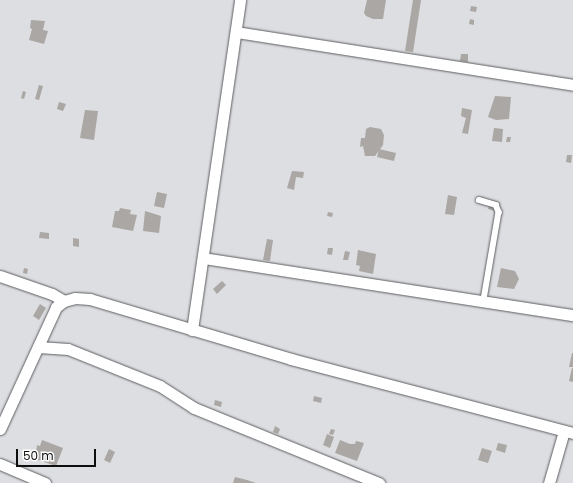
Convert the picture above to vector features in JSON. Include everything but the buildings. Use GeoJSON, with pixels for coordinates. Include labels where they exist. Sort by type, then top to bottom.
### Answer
{"type":"FeatureCollection","features":[{"type":"Feature","properties":{"kind":"street"},"geometry":{"type":"LineString","coordinates":[[192,330],[240,0]]}},
{"type":"Feature","properties":{"kind":"street"},"geometry":{"type":"LineString","coordinates":[[236,32],[573,85]]}},
{"type":"Feature","properties":{"kind":"street"},"geometry":{"type":"LineString","coordinates":[[203,258],[484,300],[573,315]]}},
{"type":"Feature","properties":{"kind":"street"},"geometry":{"type":"LineString","coordinates":[[0,276],[39,289],[64,301],[90,299],[291,360],[568,432],[549,483]]}},
{"type":"Feature","properties":{"kind":"street"},"geometry":{"type":"LineString","coordinates":[[0,429],[56,307],[64,301]]}},
{"type":"Feature","properties":{"kind":"street"},"geometry":{"type":"LineString","coordinates":[[38,347],[68,349],[160,386],[194,408],[379,483]]}},
{"type":"Feature","properties":{"kind":"street"},"geometry":{"type":"LineString","coordinates":[[0,464],[46,483]]}},
{"type":"Feature","properties":{"kind":"lane"},"geometry":{"type":"LineString","coordinates":[[479,200],[496,205],[499,212],[484,300]]}}]}
